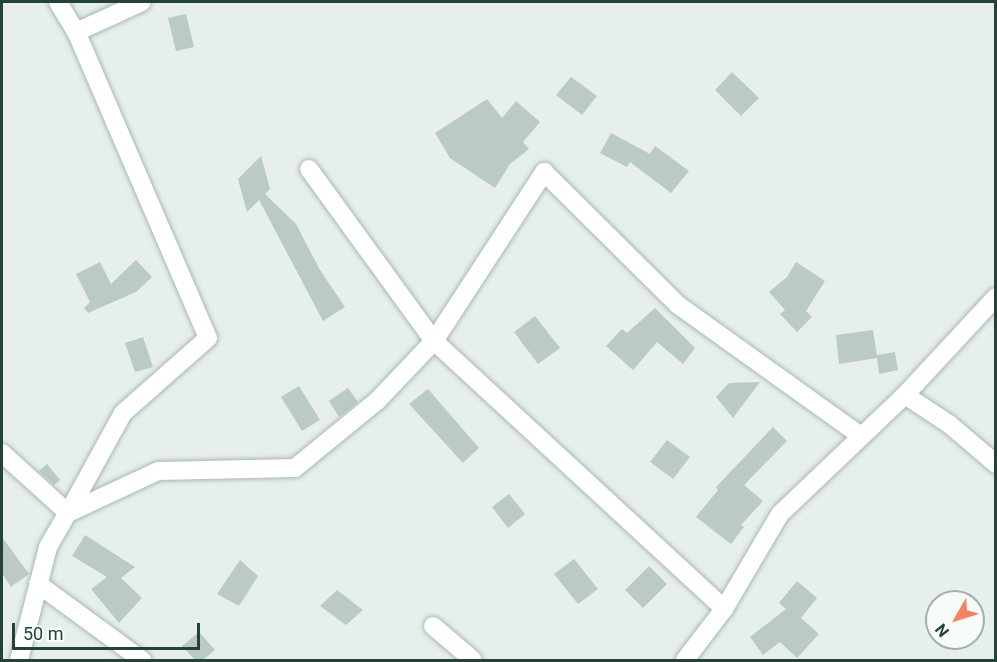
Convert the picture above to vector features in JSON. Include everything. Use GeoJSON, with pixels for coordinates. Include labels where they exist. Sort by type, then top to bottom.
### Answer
{"type":"FeatureCollection","features":[{"type":"Feature","properties":{"kind":"street"},"geometry":{"type":"LineString","coordinates":[[19,660],[48,547],[123,413],[208,338],[76,32],[58,2]]}},
{"type":"Feature","properties":{"kind":"street"},"geometry":{"type":"LineString","coordinates":[[76,32],[142,2]]}},
{"type":"Feature","properties":{"kind":"street"},"geometry":{"type":"LineString","coordinates":[[309,169],[434,341],[724,609]]}},
{"type":"Feature","properties":{"kind":"street"},"geometry":{"type":"LineString","coordinates":[[68,513],[158,471],[295,468],[378,400],[434,341],[543,172],[678,305],[861,436]]}},
{"type":"Feature","properties":{"kind":"street"},"geometry":{"type":"LineString","coordinates":[[685,660],[724,609],[780,514],[905,395],[996,297]]}},
{"type":"Feature","properties":{"kind":"street"},"geometry":{"type":"LineString","coordinates":[[905,395],[949,424],[996,464]]}},
{"type":"Feature","properties":{"kind":"street"},"geometry":{"type":"LineString","coordinates":[[2,453],[68,513]]}},
{"type":"Feature","properties":{"kind":"street"},"geometry":{"type":"LineString","coordinates":[[38,584],[142,660]]}},
{"type":"Feature","properties":{"kind":"street"},"geometry":{"type":"LineString","coordinates":[[433,626],[473,660]]}},
{"type":"Feature","properties":{"kind":"building"},"geometry":{"type":"Polygon","coordinates":[[[186,14],[194,47],[176,51],[168,18],[186,14]]]}},
{"type":"Feature","properties":{"kind":"building"},"geometry":{"type":"Polygon","coordinates":[[[732,72],[759,98],[741,116],[715,90],[732,72]]]}},
{"type":"Feature","properties":{"kind":"building"},"geometry":{"type":"Polygon","coordinates":[[[571,77],[597,96],[582,115],[556,95],[571,77]]]}},
{"type":"Feature","properties":{"kind":"building"},"geometry":{"type":"Polygon","coordinates":[[[487,99],[502,118],[516,101],[540,122],[523,142],[529,149],[510,164],[495,188],[450,158],[435,133],[487,99]]]}},
{"type":"Feature","properties":{"kind":"building"},"geometry":{"type":"Polygon","coordinates":[[[611,133],[650,154],[655,146],[689,171],[671,193],[630,162],[627,167],[600,153],[611,133]]]}},
{"type":"Feature","properties":{"kind":"building"},"geometry":{"type":"Polygon","coordinates":[[[261,156],[270,189],[265,194],[296,224],[320,270],[345,307],[323,321],[259,200],[247,212],[238,179],[261,156]]]}},
{"type":"Feature","properties":{"kind":"building"},"geometry":{"type":"Polygon","coordinates":[[[136,260],[152,277],[136,292],[88,313],[84,308],[90,302],[76,274],[100,262],[111,284],[136,260]]]}},
{"type":"Feature","properties":{"kind":"building"},"geometry":{"type":"Polygon","coordinates":[[[796,262],[825,281],[806,311],[812,317],[797,332],[780,314],[785,310],[769,292],[787,277],[796,262]]]}},
{"type":"Feature","properties":{"kind":"building"},"geometry":{"type":"Polygon","coordinates":[[[655,308],[695,348],[683,364],[657,342],[633,370],[606,346],[622,329],[627,333],[655,308]]]}},
{"type":"Feature","properties":{"kind":"building"},"geometry":{"type":"Polygon","coordinates":[[[535,316],[560,348],[538,364],[514,332],[535,316]]]}},
{"type":"Feature","properties":{"kind":"building"},"geometry":{"type":"Polygon","coordinates":[[[873,330],[877,355],[895,352],[898,370],[879,374],[877,358],[839,364],[836,335],[873,330]]]}},
{"type":"Feature","properties":{"kind":"building"},"geometry":{"type":"Polygon","coordinates":[[[143,337],[153,367],[135,372],[125,343],[143,337]]]}},
{"type":"Feature","properties":{"kind":"building"},"geometry":{"type":"Polygon","coordinates":[[[760,382],[733,418],[716,397],[729,383],[760,382]]]}},
{"type":"Feature","properties":{"kind":"building"},"geometry":{"type":"Polygon","coordinates":[[[299,386],[320,420],[302,431],[281,397],[299,386]]]}},
{"type":"Feature","properties":{"kind":"building"},"geometry":{"type":"Polygon","coordinates":[[[348,388],[358,402],[339,417],[329,401],[348,388]]]}},
{"type":"Feature","properties":{"kind":"building"},"geometry":{"type":"Polygon","coordinates":[[[428,389],[479,448],[463,463],[409,404],[428,389]]]}},
{"type":"Feature","properties":{"kind":"building"},"geometry":{"type":"Polygon","coordinates":[[[773,427],[787,441],[744,485],[763,501],[741,525],[744,527],[731,544],[696,517],[718,490],[716,487],[773,427]]]}},
{"type":"Feature","properties":{"kind":"building"},"geometry":{"type":"Polygon","coordinates":[[[667,440],[690,457],[673,479],[650,462],[667,440]]]}},
{"type":"Feature","properties":{"kind":"building"},"geometry":{"type":"Polygon","coordinates":[[[47,464],[60,480],[54,485],[39,471],[47,464]]]}},
{"type":"Feature","properties":{"kind":"building"},"geometry":{"type":"Polygon","coordinates":[[[509,494],[525,514],[508,528],[492,507],[509,494]]]}},
{"type":"Feature","properties":{"kind":"building"},"geometry":{"type":"Polygon","coordinates":[[[85,535],[135,567],[121,578],[142,598],[119,623],[91,589],[107,577],[72,556],[85,535]]]}},
{"type":"Feature","properties":{"kind":"building"},"geometry":{"type":"Polygon","coordinates":[[[2,537],[29,574],[11,587],[2,573],[2,537]]]}},
{"type":"Feature","properties":{"kind":"building"},"geometry":{"type":"Polygon","coordinates":[[[574,559],[598,589],[578,604],[554,574],[574,559]]]}},
{"type":"Feature","properties":{"kind":"building"},"geometry":{"type":"Polygon","coordinates":[[[240,560],[258,576],[239,606],[217,594],[240,560]]]}},
{"type":"Feature","properties":{"kind":"building"},"geometry":{"type":"Polygon","coordinates":[[[649,566],[667,584],[643,608],[625,590],[649,566]]]}},
{"type":"Feature","properties":{"kind":"building"},"geometry":{"type":"Polygon","coordinates":[[[797,581],[817,598],[801,618],[819,634],[797,658],[780,642],[763,655],[750,637],[786,609],[779,603],[797,581]]]}},
{"type":"Feature","properties":{"kind":"building"},"geometry":{"type":"Polygon","coordinates":[[[337,590],[363,610],[346,625],[320,606],[337,590]]]}},
{"type":"Feature","properties":{"kind":"building"},"geometry":{"type":"Polygon","coordinates":[[[199,632],[215,650],[203,660],[195,660],[182,646],[199,632]]]}}]}
